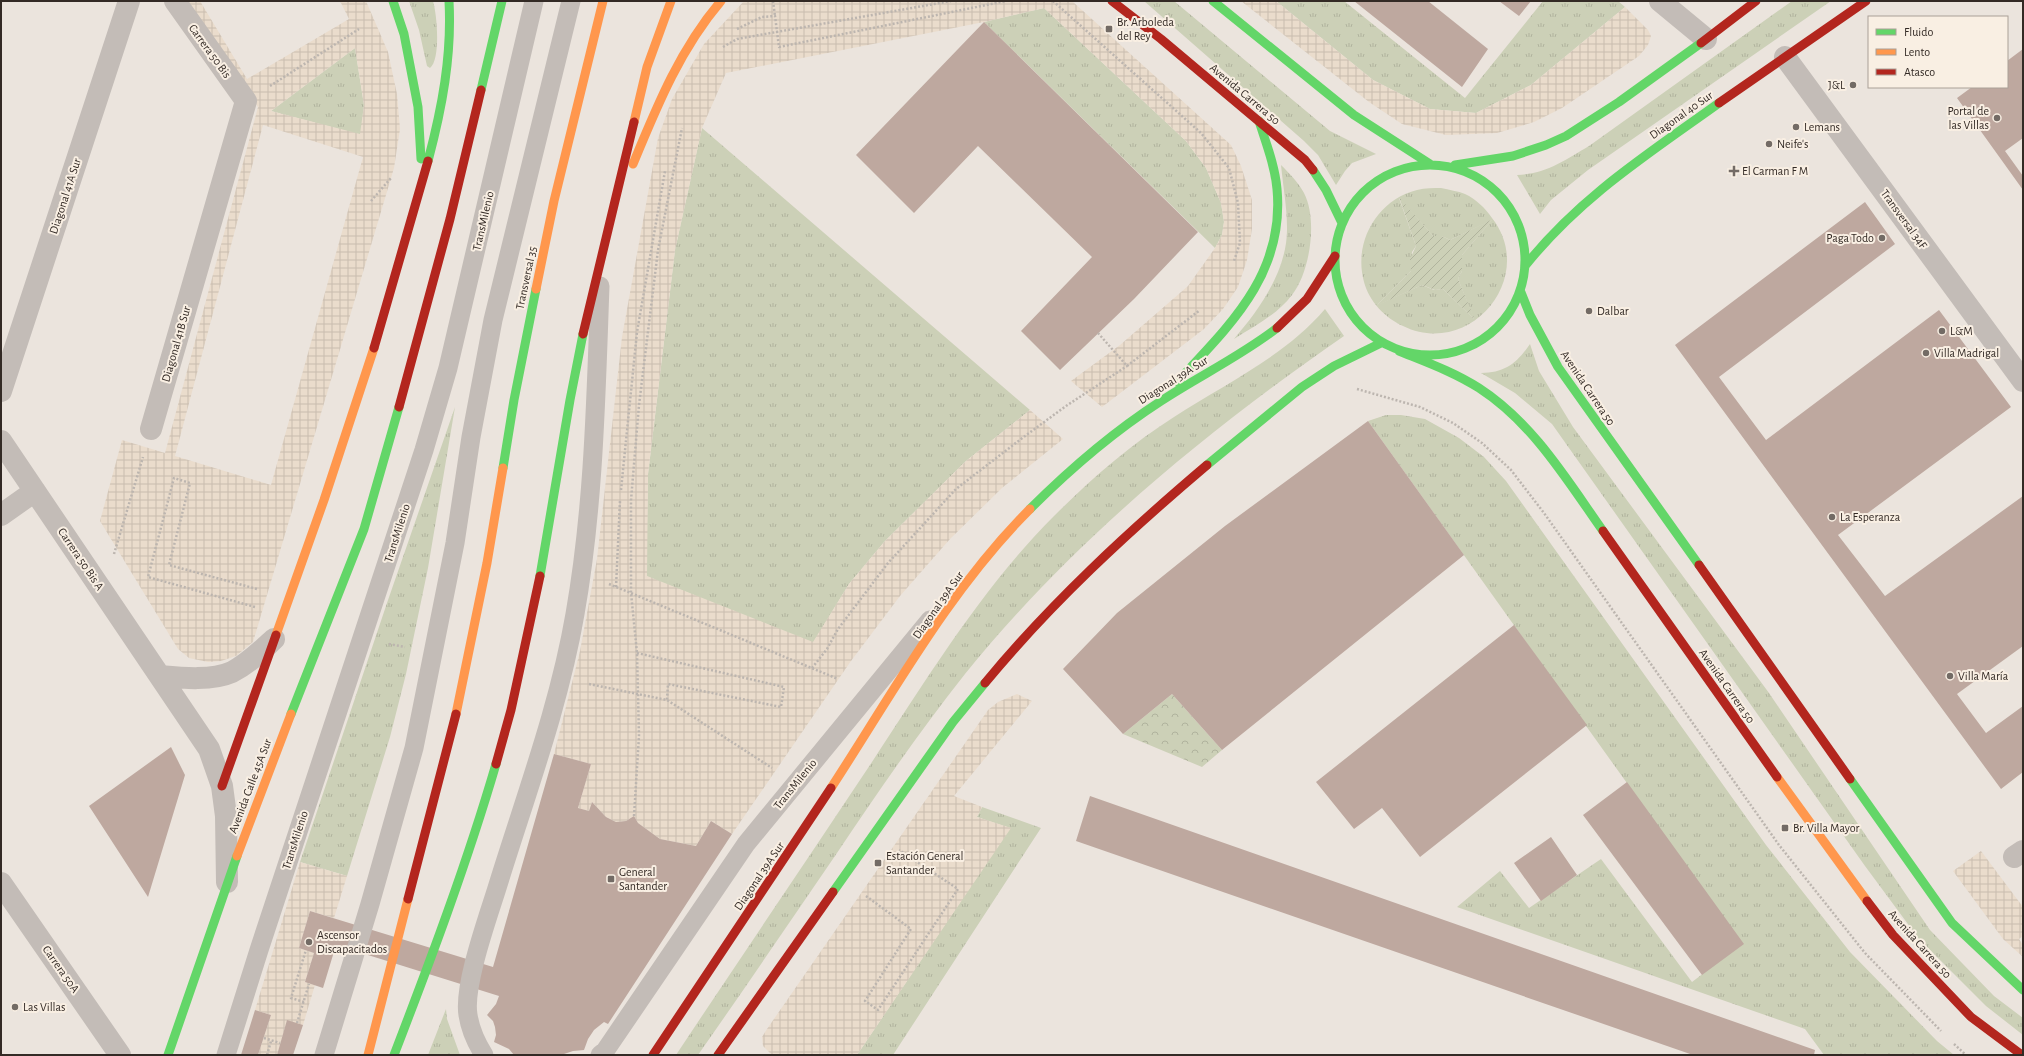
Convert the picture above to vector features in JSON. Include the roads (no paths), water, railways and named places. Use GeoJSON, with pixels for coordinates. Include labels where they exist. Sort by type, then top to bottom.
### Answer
{"type":"FeatureCollection","features":[{"type":"Feature","properties":{"kind":"main road"},"geometry":{"type":"LineString","coordinates":[[393,1],[404,34],[418,107],[422,181]]}},
{"type":"Feature","properties":{"kind":"main road"},"geometry":{"type":"LineString","coordinates":[[222,786],[343,445],[399,267],[442,103],[450,52],[451,20],[449,1]]}},
{"type":"Feature","properties":{"kind":"main road","name":"Avenida Calle 45A Sur"},"geometry":{"type":"LineString","coordinates":[[168,1055],[249,821],[364,529],[407,381],[450,219],[502,1]]}},
{"type":"Feature","properties":{"kind":"main road","name":"Transversal 35"},"geometry":{"type":"LineString","coordinates":[[368,1055],[454,722],[487,563],[514,400],[554,201],[603,1]]}},
{"type":"Feature","properties":{"kind":"main road"},"geometry":{"type":"LineString","coordinates":[[394,1055],[445,922],[480,819],[512,710],[539,581],[576,370],[602,252],[647,67],[671,1]]}},
{"type":"Feature","properties":{"kind":"main road"},"geometry":{"type":"LineString","coordinates":[[608,226],[670,82],[708,14],[722,1]]}},
{"type":"Feature","properties":{"kind":"main road","name":"Avenida Carrera 50"},"geometry":{"type":"LineString","coordinates":[[1112,1],[1161,39],[1305,160],[1318,175],[1342,223]]}},
{"type":"Feature","properties":{"kind":"main road"},"geometry":{"type":"LineString","coordinates":[[1213,1],[1354,115],[1430,164]]}},
{"type":"Feature","properties":{"kind":"main road"},"geometry":{"type":"LineString","coordinates":[[1448,165],[1474,175],[1496,191],[1513,212],[1523,238],[1525,266],[1520,290],[1507,316],[1486,338],[1459,351],[1429,356],[1400,351],[1381,343],[1361,327],[1346,306],[1337,282],[1335,256],[1336,240],[1342,223],[1356,199],[1377,180],[1402,168],[1430,164],[1448,165],[1482,163],[1547,144],[1572,133],[1638,89],[1756,1]]}},
{"type":"Feature","properties":{"kind":"main road","name":"Diagonal 40 Sur"},"geometry":{"type":"LineString","coordinates":[[1525,266],[1547,237],[1603,187],[1641,158],[1866,1]]}},
{"type":"Feature","properties":{"kind":"main road"},"geometry":{"type":"LineString","coordinates":[[1160,401],[1229,326],[1253,296],[1268,265],[1277,233],[1279,213],[1273,169],[1259,121]]}},
{"type":"Feature","properties":{"kind":"main road","name":"Diagonal 39A Sur"},"geometry":{"type":"LineString","coordinates":[[653,1055],[788,854],[942,617],[1011,529],[1102,442],[1160,401],[1243,350],[1277,326],[1301,306],[1320,283],[1335,256]]}},
{"type":"Feature","properties":{"kind":"main road","name":"Avenida Carrera 50"},"geometry":{"type":"LineString","coordinates":[[1520,290],[1530,315],[1558,368],[1939,905],[1952,923],[2023,990]]}},
{"type":"Feature","properties":{"kind":"main road"},"geometry":{"type":"LineString","coordinates":[[718,1055],[953,722],[1007,656],[1082,578],[1153,511],[1311,380],[1352,356],[1381,343]]}},
{"type":"Feature","properties":{"kind":"main road","name":"Avenida Carrera 50"},"geometry":{"type":"LineString","coordinates":[[1400,351],[1457,375],[1488,393],[1515,416],[1540,442],[1831,854],[1893,935],[1972,1016],[2022,1055]]}},
{"type":"Feature","properties":{"kind":"street","name":"Diagonal 41A Sur"},"geometry":{"type":"LineString","coordinates":[[1,391],[128,1]]}},
{"type":"Feature","properties":{"kind":"street","name":"Carrera 50 Bis"},"geometry":{"type":"LineString","coordinates":[[174,1],[246,101]]}},
{"type":"Feature","properties":{"kind":"street"},"geometry":{"type":"LineString","coordinates":[[1660,1],[1706,39]]}},
{"type":"Feature","properties":{"kind":"street","name":"Transversal 34F"},"geometry":{"type":"LineString","coordinates":[[1785,57],[2023,381]]}},
{"type":"Feature","properties":{"kind":"street","name":"Diagonal 41B Sur"},"geometry":{"type":"LineString","coordinates":[[152,429],[246,101]]}},
{"type":"Feature","properties":{"kind":"street","name":"Carrera 50 Bis A"},"geometry":{"type":"LineString","coordinates":[[1,441],[209,749],[222,786],[226,816],[226,885]]}},
{"type":"Feature","properties":{"kind":"street"},"geometry":{"type":"LineString","coordinates":[[1,515],[35,491]]}},
{"type":"Feature","properties":{"kind":"street"},"geometry":{"type":"LineString","coordinates":[[160,676],[187,678],[231,672],[251,660],[274,639]]}},
{"type":"Feature","properties":{"kind":"street","name":"Carrera 50A"},"geometry":{"type":"LineString","coordinates":[[1,884],[120,1055]]}},
{"type":"Feature","properties":{"kind":"lane","name":"TransMilenio"},"geometry":{"type":"LineString","coordinates":[[226,1055],[258,950],[398,533],[448,368],[534,1]]}},
{"type":"Feature","properties":{"kind":"lane"},"geometry":{"type":"LineString","coordinates":[[324,1055],[370,904],[414,748],[455,543],[471,437],[492,320],[571,1]]}},
{"type":"Feature","properties":{"kind":"lane"},"geometry":{"type":"LineString","coordinates":[[484,1055],[475,1037],[468,1014],[470,987],[482,937],[554,704],[575,614],[589,514],[596,407],[602,252]]}},
{"type":"Feature","properties":{"kind":"lane","name":"TransMilenio"},"geometry":{"type":"LineString","coordinates":[[600,1055],[605,1051],[746,844],[944,603],[1011,529]]}},
{"type":"Feature","properties":{"kind":"place","name":"Br. Arboleda del Rey"},"geometry":{"type":"Point","coordinates":[1109,29]}},
{"type":"Feature","properties":{"kind":"place","name":"J&L"},"geometry":{"type":"Point","coordinates":[1853,85]}},
{"type":"Feature","properties":{"kind":"place","name":"Portal de las Villas"},"geometry":{"type":"Point","coordinates":[1997,118]}},
{"type":"Feature","properties":{"kind":"place","name":"Lemans"},"geometry":{"type":"Point","coordinates":[1796,127]}},
{"type":"Feature","properties":{"kind":"place","name":"Neife's"},"geometry":{"type":"Point","coordinates":[1769,144]}},
{"type":"Feature","properties":{"kind":"place","name":"El Carman F M"},"geometry":{"type":"Point","coordinates":[1734,171]}},
{"type":"Feature","properties":{"kind":"place","name":"Paga Todo"},"geometry":{"type":"Point","coordinates":[1882,238]}},
{"type":"Feature","properties":{"kind":"place","name":"Dalbar"},"geometry":{"type":"Point","coordinates":[1589,311]}},
{"type":"Feature","properties":{"kind":"place","name":"L&M"},"geometry":{"type":"Point","coordinates":[1942,331]}},
{"type":"Feature","properties":{"kind":"place","name":"Villa Madrigal"},"geometry":{"type":"Point","coordinates":[1926,353]}},
{"type":"Feature","properties":{"kind":"place","name":"La Esperanza"},"geometry":{"type":"Point","coordinates":[1832,517]}},
{"type":"Feature","properties":{"kind":"place","name":"Villa María"},"geometry":{"type":"Point","coordinates":[1950,676]}},
{"type":"Feature","properties":{"kind":"place","name":"Br. Villa Mayor"},"geometry":{"type":"Point","coordinates":[1785,828]}},
{"type":"Feature","properties":{"kind":"place","name":"Estación General Santander"},"geometry":{"type":"Point","coordinates":[878,863]}},
{"type":"Feature","properties":{"kind":"place","name":"General Santander"},"geometry":{"type":"Point","coordinates":[611,879]}},
{"type":"Feature","properties":{"kind":"place","name":"Ascensor Discapacitados"},"geometry":{"type":"Point","coordinates":[309,942]}},
{"type":"Feature","properties":{"kind":"place","name":"Las Villas"},"geometry":{"type":"Point","coordinates":[15,1007]}}]}
